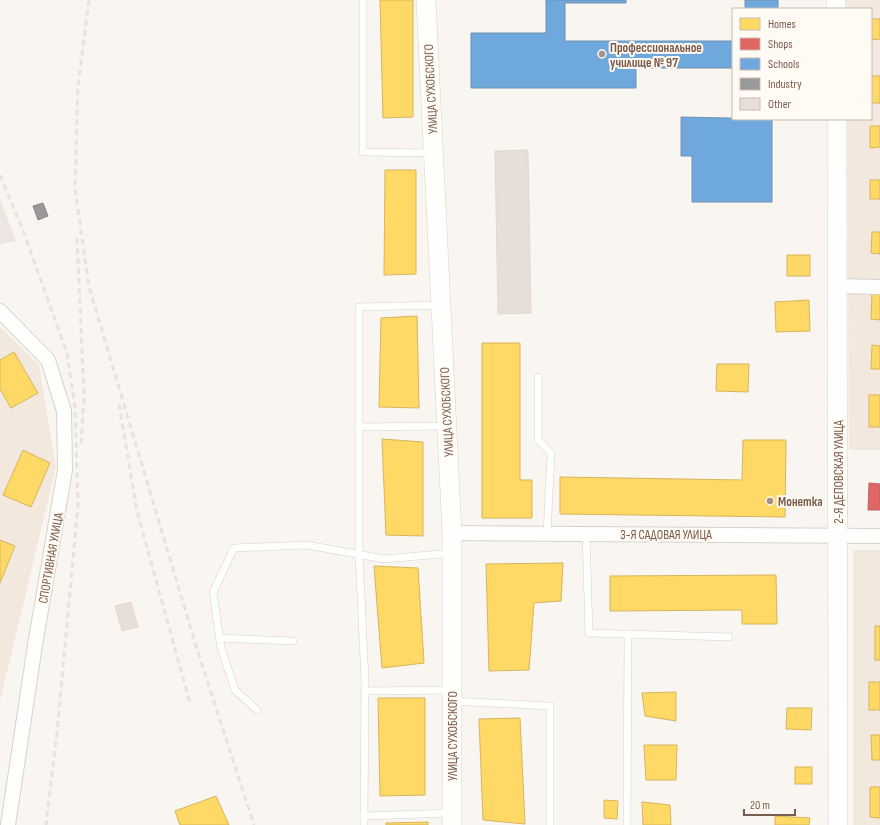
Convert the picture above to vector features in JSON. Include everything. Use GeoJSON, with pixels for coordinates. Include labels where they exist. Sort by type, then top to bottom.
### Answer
{"type":"FeatureCollection","features":[{"type":"Feature","properties":{"kind":"street","name":"УЛИЦА СУХОБСКОГО"},"geometry":{"type":"LineString","coordinates":[[426,0],[452,533],[452,819]]}},
{"type":"Feature","properties":{"kind":"street","name":"2-Я ДЕПОВСКАЯ УЛИЦА"},"geometry":{"type":"LineString","coordinates":[[837,120],[838,825]]}},
{"type":"Feature","properties":{"kind":"street"},"geometry":{"type":"LineString","coordinates":[[838,286],[880,286]]}},
{"type":"Feature","properties":{"kind":"street","name":"СПОРТИВНАЯ УЛИЦА"},"geometry":{"type":"LineString","coordinates":[[0,312],[48,360],[64,411],[65,470],[35,645],[8,825]]}},
{"type":"Feature","properties":{"kind":"street","name":"3-Я САДОВАЯ УЛИЦА"},"geometry":{"type":"LineString","coordinates":[[452,533],[880,536]]}},
{"type":"Feature","properties":{"kind":"lane"},"geometry":{"type":"LineString","coordinates":[[363,0],[362,152],[433,153]]}},
{"type":"Feature","properties":{"kind":"lane"},"geometry":{"type":"LineString","coordinates":[[364,825],[364,691],[359,554],[359,307],[440,305]]}},
{"type":"Feature","properties":{"kind":"lane"},"geometry":{"type":"LineString","coordinates":[[538,377],[538,440],[551,453],[547,534]]}},
{"type":"Feature","properties":{"kind":"lane"},"geometry":{"type":"LineString","coordinates":[[359,428],[446,426]]}},
{"type":"Feature","properties":{"kind":"lane"},"geometry":{"type":"LineString","coordinates":[[586,534],[589,633],[729,637]]}},
{"type":"Feature","properties":{"kind":"lane"},"geometry":{"type":"LineString","coordinates":[[257,710],[235,690],[221,648],[213,592],[234,548],[307,545],[384,559],[452,553]]}},
{"type":"Feature","properties":{"kind":"lane"},"geometry":{"type":"LineString","coordinates":[[627,825],[628,634]]}},
{"type":"Feature","properties":{"kind":"lane"},"geometry":{"type":"LineString","coordinates":[[220,638],[293,642]]}},
{"type":"Feature","properties":{"kind":"lane"},"geometry":{"type":"LineString","coordinates":[[364,691],[452,696],[550,706],[550,825]]}},
{"type":"Feature","properties":{"kind":"lane"},"geometry":{"type":"LineString","coordinates":[[364,816],[452,819]]}},
{"type":"Feature","properties":{"kind":"shaded area"},"geometry":{"type":"Polygon","coordinates":[[[846,0],[880,0],[880,450],[849,450],[847,120],[872,120],[872,8],[847,8],[846,0]]]}},
{"type":"Feature","properties":{"kind":"shaded area"},"geometry":{"type":"Polygon","coordinates":[[[0,199],[16,241],[0,244],[0,199]]]}},
{"type":"Feature","properties":{"kind":"shaded area"},"geometry":{"type":"Polygon","coordinates":[[[0,327],[39,365],[56,467],[0,701],[0,327]]]}},
{"type":"Feature","properties":{"kind":"shaded area"},"geometry":{"type":"Polygon","coordinates":[[[853,550],[880,550],[880,825],[853,825],[853,550]]]}},
{"type":"Feature","properties":{"kind":"building: Homes"},"geometry":{"type":"Polygon","coordinates":[[[380,0],[413,0],[413,117],[383,118],[380,0]]]}},
{"type":"Feature","properties":{"kind":"building: Homes"},"geometry":{"type":"Polygon","coordinates":[[[872,19],[880,19],[880,39],[872,40],[872,19]]]}},
{"type":"Feature","properties":{"kind":"building: Homes"},"geometry":{"type":"Polygon","coordinates":[[[872,76],[880,76],[880,103],[872,103],[872,76]]]}},
{"type":"Feature","properties":{"kind":"building: Homes"},"geometry":{"type":"Polygon","coordinates":[[[870,126],[880,126],[880,147],[870,148],[870,126]]]}},
{"type":"Feature","properties":{"kind":"building: Homes"},"geometry":{"type":"Polygon","coordinates":[[[385,170],[416,170],[416,274],[384,275],[385,170]]]}},
{"type":"Feature","properties":{"kind":"building: Homes"},"geometry":{"type":"Polygon","coordinates":[[[870,180],[880,180],[880,199],[870,199],[870,180]]]}},
{"type":"Feature","properties":{"kind":"building: Homes"},"geometry":{"type":"Polygon","coordinates":[[[872,232],[880,232],[880,254],[871,253],[872,232]]]}},
{"type":"Feature","properties":{"kind":"building: Homes"},"geometry":{"type":"Polygon","coordinates":[[[787,255],[810,255],[810,276],[787,276],[787,255]]]}},
{"type":"Feature","properties":{"kind":"building: Homes"},"geometry":{"type":"Polygon","coordinates":[[[872,292],[880,292],[880,320],[871,319],[872,292]]]}},
{"type":"Feature","properties":{"kind":"building: Homes"},"geometry":{"type":"Polygon","coordinates":[[[809,300],[810,331],[776,332],[775,302],[809,300]]]}},
{"type":"Feature","properties":{"kind":"building: Homes"},"geometry":{"type":"Polygon","coordinates":[[[417,316],[419,408],[379,407],[381,318],[417,316]]]}},
{"type":"Feature","properties":{"kind":"building: Homes"},"geometry":{"type":"Polygon","coordinates":[[[482,343],[520,343],[520,480],[532,480],[532,518],[482,518],[482,343]]]}},
{"type":"Feature","properties":{"kind":"building: Homes"},"geometry":{"type":"Polygon","coordinates":[[[872,345],[880,346],[880,369],[871,369],[872,345]]]}},
{"type":"Feature","properties":{"kind":"building: Homes"},"geometry":{"type":"Polygon","coordinates":[[[14,352],[38,393],[11,408],[0,389],[0,360],[14,352]]]}},
{"type":"Feature","properties":{"kind":"building: Homes"},"geometry":{"type":"Polygon","coordinates":[[[717,364],[749,364],[748,392],[716,391],[717,364]]]}},
{"type":"Feature","properties":{"kind":"building: Homes"},"geometry":{"type":"Polygon","coordinates":[[[869,395],[880,395],[880,427],[869,427],[869,395]]]}},
{"type":"Feature","properties":{"kind":"building: Homes"},"geometry":{"type":"Polygon","coordinates":[[[382,439],[423,442],[423,536],[386,535],[382,439]]]}},
{"type":"Feature","properties":{"kind":"building: Homes"},"geometry":{"type":"Polygon","coordinates":[[[743,440],[786,440],[785,517],[560,514],[560,477],[742,480],[743,440]]]}},
{"type":"Feature","properties":{"kind":"building: Homes"},"geometry":{"type":"Polygon","coordinates":[[[23,450],[50,463],[31,507],[3,495],[23,450]]]}},
{"type":"Feature","properties":{"kind":"building: Homes"},"geometry":{"type":"Polygon","coordinates":[[[0,540],[15,546],[0,583],[0,540]]]}},
{"type":"Feature","properties":{"kind":"building: Homes"},"geometry":{"type":"Polygon","coordinates":[[[563,563],[561,601],[534,603],[529,670],[489,671],[486,564],[563,563]]]}},
{"type":"Feature","properties":{"kind":"building: Homes"},"geometry":{"type":"Polygon","coordinates":[[[374,566],[418,568],[424,663],[382,668],[374,566]]]}},
{"type":"Feature","properties":{"kind":"building: Homes"},"geometry":{"type":"Polygon","coordinates":[[[776,575],[777,624],[742,624],[742,610],[610,611],[610,576],[776,575]]]}},
{"type":"Feature","properties":{"kind":"building: Homes"},"geometry":{"type":"Polygon","coordinates":[[[875,626],[880,626],[880,660],[875,660],[875,626]]]}},
{"type":"Feature","properties":{"kind":"building: Homes"},"geometry":{"type":"Polygon","coordinates":[[[869,682],[880,682],[880,710],[869,710],[869,682]]]}},
{"type":"Feature","properties":{"kind":"building: Homes"},"geometry":{"type":"Polygon","coordinates":[[[676,692],[676,721],[645,716],[642,693],[676,692]]]}},
{"type":"Feature","properties":{"kind":"building: Homes"},"geometry":{"type":"Polygon","coordinates":[[[378,698],[425,698],[425,795],[380,796],[378,698]]]}},
{"type":"Feature","properties":{"kind":"building: Homes"},"geometry":{"type":"Polygon","coordinates":[[[787,708],[812,708],[811,730],[786,729],[787,708]]]}},
{"type":"Feature","properties":{"kind":"building: Homes"},"geometry":{"type":"Polygon","coordinates":[[[520,718],[525,824],[483,820],[479,719],[520,718]]]}},
{"type":"Feature","properties":{"kind":"building: Homes"},"geometry":{"type":"Polygon","coordinates":[[[871,735],[880,735],[880,760],[872,760],[871,735]]]}},
{"type":"Feature","properties":{"kind":"building: Homes"},"geometry":{"type":"Polygon","coordinates":[[[644,745],[677,745],[676,780],[646,780],[644,745]]]}},
{"type":"Feature","properties":{"kind":"building: Homes"},"geometry":{"type":"Polygon","coordinates":[[[795,767],[812,767],[812,784],[795,784],[795,767]]]}},
{"type":"Feature","properties":{"kind":"building: Homes"},"geometry":{"type":"Polygon","coordinates":[[[870,787],[880,787],[880,818],[870,817],[870,787]]]}},
{"type":"Feature","properties":{"kind":"building: Homes"},"geometry":{"type":"Polygon","coordinates":[[[216,796],[229,825],[180,825],[175,811],[216,796]]]}},
{"type":"Feature","properties":{"kind":"building: Homes"},"geometry":{"type":"Polygon","coordinates":[[[604,800],[618,801],[617,819],[604,818],[604,800]]]}},
{"type":"Feature","properties":{"kind":"building: Homes"},"geometry":{"type":"Polygon","coordinates":[[[642,802],[670,805],[671,825],[643,825],[642,802]]]}},
{"type":"Feature","properties":{"kind":"building: Homes"},"geometry":{"type":"Polygon","coordinates":[[[775,816],[810,818],[809,825],[775,825],[775,816]]]}},
{"type":"Feature","properties":{"kind":"building: Homes"},"geometry":{"type":"Polygon","coordinates":[[[428,822],[428,825],[386,825],[386,823],[428,822]]]}},
{"type":"Feature","properties":{"kind":"building: Shops"},"geometry":{"type":"Polygon","coordinates":[[[869,483],[880,484],[880,510],[868,510],[869,483]]]}},
{"type":"Feature","properties":{"kind":"building: Schools","name":"Профессиональное училище № 97"},"geometry":{"type":"Polygon","coordinates":[[[546,0],[626,0],[626,3],[565,3],[565,41],[732,41],[732,68],[636,68],[636,88],[471,88],[471,33],[546,33],[546,0]]]}},
{"type":"Feature","properties":{"kind":"building: Schools"},"geometry":{"type":"Polygon","coordinates":[[[745,0],[778,0],[778,8],[745,8],[745,0]]]}},
{"type":"Feature","properties":{"kind":"building: Schools"},"geometry":{"type":"Polygon","coordinates":[[[681,117],[732,118],[732,120],[772,120],[772,202],[692,202],[692,156],[681,156],[681,117]]]}},
{"type":"Feature","properties":{"kind":"building: Industry"},"geometry":{"type":"Polygon","coordinates":[[[43,203],[48,216],[38,220],[33,206],[43,203]]]}},
{"type":"Feature","properties":{"kind":"building: Other"},"geometry":{"type":"Polygon","coordinates":[[[528,150],[531,313],[498,314],[495,151],[528,150]]]}},
{"type":"Feature","properties":{"kind":"building: Other"},"geometry":{"type":"Polygon","coordinates":[[[131,602],[138,627],[122,631],[115,606],[131,602]]]}},
{"type":"Feature","properties":{"kind":"railway"},"geometry":{"type":"LineString","coordinates":[[89,0],[78,85],[75,189],[89,287],[196,646],[254,825]]}},
{"type":"Feature","properties":{"kind":"railway"},"geometry":{"type":"LineString","coordinates":[[0,175],[24,233],[67,353],[75,407],[78,506],[57,732],[46,825]]}},
{"type":"Feature","properties":{"kind":"railway"},"geometry":{"type":"LineString","coordinates":[[77,238],[84,395],[81,446]]}},
{"type":"Feature","properties":{"kind":"railway"},"geometry":{"type":"LineString","coordinates":[[119,404],[137,511],[190,703]]}},
{"type":"Feature","properties":{"kind":"place","name":"Профессиональное училище № 97"},"geometry":{"type":"Point","coordinates":[602,54]}},
{"type":"Feature","properties":{"kind":"place","name":"Монетка"},"geometry":{"type":"Point","coordinates":[770,501]}}]}
